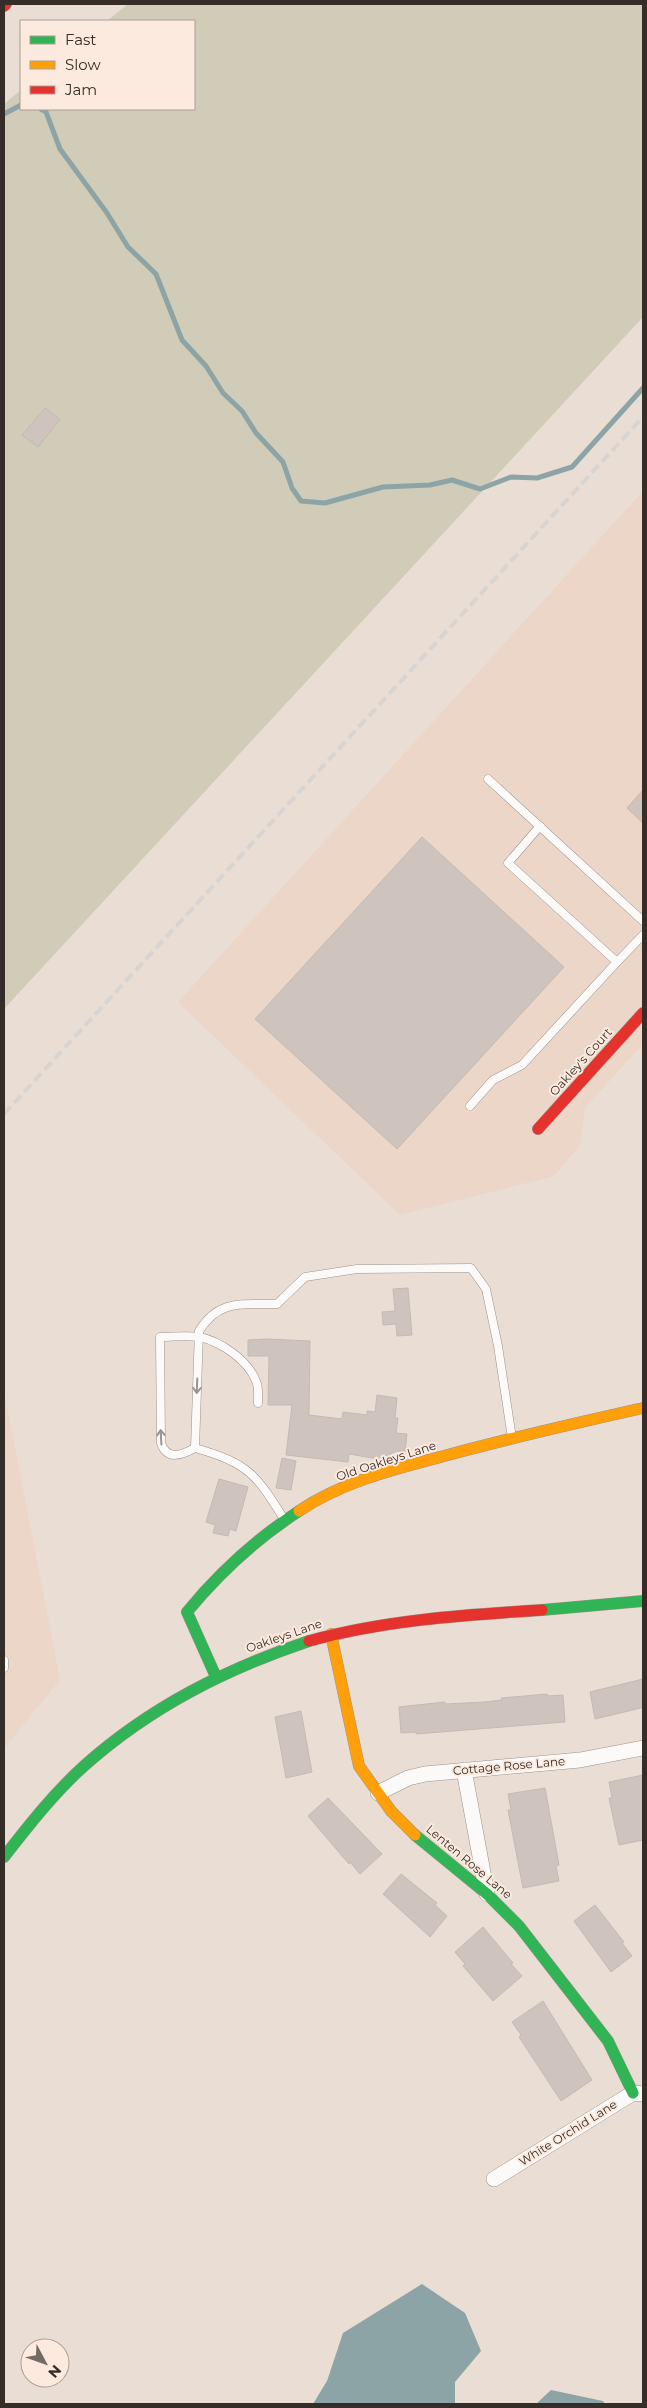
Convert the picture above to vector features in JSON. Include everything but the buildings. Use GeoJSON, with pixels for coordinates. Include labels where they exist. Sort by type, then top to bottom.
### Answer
{"type":"FeatureCollection","features":[{"type":"Feature","properties":{"kind":"street","name":"Oakley's Court"},"geometry":{"type":"LineString","coordinates":[[538,1129],[643,1013]]}},
{"type":"Feature","properties":{"kind":"street","name":"Old Oakleys Lane"},"geometry":{"type":"LineString","coordinates":[[216,1677],[187,1612],[198,1597],[285,1520],[323,1497],[359,1481],[512,1438],[643,1408]]}},
{"type":"Feature","properties":{"kind":"street","name":"Oakleys Lane"},"geometry":{"type":"LineString","coordinates":[[4,1856],[43,1807],[85,1765],[154,1713],[216,1677],[283,1649],[331,1634],[395,1623],[643,1601]]}},
{"type":"Feature","properties":{"kind":"street","name":"Lenten Rose Lane"},"geometry":{"type":"LineString","coordinates":[[331,1634],[355,1755],[359,1766],[406,1827],[488,1894],[519,1926],[608,2041],[638,2094]]}},
{"type":"Feature","properties":{"kind":"street","name":"Cottage Rose Lane"},"geometry":{"type":"LineString","coordinates":[[378,1793],[408,1778],[425,1774],[580,1760],[643,1748]]}},
{"type":"Feature","properties":{"kind":"street"},"geometry":{"type":"LineString","coordinates":[[464,1770],[488,1894]]}},
{"type":"Feature","properties":{"kind":"street","name":"White Orchid Lane"},"geometry":{"type":"LineString","coordinates":[[494,2179],[638,2094]]}},
{"type":"Feature","properties":{"kind":"lane"},"geometry":{"type":"LineString","coordinates":[[488,779],[643,921]]}},
{"type":"Feature","properties":{"kind":"lane"},"geometry":{"type":"LineString","coordinates":[[540,826],[508,863],[617,962]]}},
{"type":"Feature","properties":{"kind":"lane"},"geometry":{"type":"LineString","coordinates":[[470,1106],[493,1080],[522,1065],[643,935]]}},
{"type":"Feature","properties":{"kind":"lane"},"geometry":{"type":"LineString","coordinates":[[195,1448],[199,1330],[209,1315],[229,1305],[277,1304],[305,1277],[357,1269],[471,1268],[486,1289],[498,1346],[512,1438]]}},
{"type":"Feature","properties":{"kind":"lane"},"geometry":{"type":"LineString","coordinates":[[195,1448],[182,1456],[172,1455],[163,1450],[161,1443],[160,1337],[199,1337],[214,1343],[242,1361],[256,1382],[258,1404]]}},
{"type":"Feature","properties":{"kind":"lane"},"geometry":{"type":"LineString","coordinates":[[195,1448],[242,1466],[261,1483],[285,1520]]}},
{"type":"Feature","properties":{"kind":"lane"},"geometry":{"type":"LineString","coordinates":[[4,1660],[4,1668]]}},
{"type":"Feature","properties":{"kind":"shaded area"},"geometry":{"type":"Polygon","coordinates":[[[128,4],[643,4],[643,317],[4,1009],[4,104],[20,91],[20,110],[195,110],[195,20],[108,20],[128,4]]]}},
{"type":"Feature","properties":{"kind":"shaded area"},"geometry":{"type":"Polygon","coordinates":[[[643,491],[643,1044],[585,1108],[580,1145],[554,1176],[400,1215],[178,1002],[643,491]]]}},
{"type":"Feature","properties":{"kind":"shaded area"},"geometry":{"type":"Polygon","coordinates":[[[4,1391],[60,1680],[4,1748],[4,1391]]]}},
{"type":"Feature","properties":{"kind":"water"},"geometry":{"type":"Polygon","coordinates":[[[422,2284],[465,2313],[481,2351],[455,2382],[455,2404],[313,2404],[327,2381],[343,2333],[422,2284]]]}},
{"type":"Feature","properties":{"kind":"water"},"geometry":{"type":"Polygon","coordinates":[[[551,2390],[603,2401],[605,2404],[536,2404],[551,2390]]]}},
{"type":"Feature","properties":{"kind":"waterway"},"geometry":{"type":"LineString","coordinates":[[4,114],[20,106]]}},
{"type":"Feature","properties":{"kind":"waterway"},"geometry":{"type":"LineString","coordinates":[[43,110],[46,112],[60,149],[107,213],[128,247],[156,274],[182,340],[206,366],[223,393],[242,411],[256,433],[283,462],[292,488],[301,501],[325,503],[383,487],[430,485],[452,480],[480,489],[511,477],[537,478],[572,467],[643,388]]}},
{"type":"Feature","properties":{"kind":"railway"},"geometry":{"type":"LineString","coordinates":[[4,1114],[643,417]]}},
{"type":"Feature","properties":{"kind":"traffic: fast"},"geometry":{"type":"LineString","coordinates":[[216,1677],[187,1612],[239,1557],[299,1511]]}},
{"type":"Feature","properties":{"kind":"traffic: fast"},"geometry":{"type":"LineString","coordinates":[[542,1610],[643,1601]]}},
{"type":"Feature","properties":{"kind":"traffic: fast"},"geometry":{"type":"LineString","coordinates":[[4,1857],[62,1787],[109,1745],[135,1726],[162,1708],[219,1677],[309,1641]]}},
{"type":"Feature","properties":{"kind":"traffic: fast"},"geometry":{"type":"LineString","coordinates":[[415,1835],[487,1894],[519,1926],[608,2041],[633,2093]]}},
{"type":"Feature","properties":{"kind":"traffic: slow"},"geometry":{"type":"LineString","coordinates":[[299,1511],[333,1492],[387,1471],[518,1437],[643,1408]]}},
{"type":"Feature","properties":{"kind":"traffic: slow"},"geometry":{"type":"LineString","coordinates":[[331,1634],[359,1766],[391,1811],[415,1835]]}},
{"type":"Feature","properties":{"kind":"traffic: jam"},"geometry":{"type":"LineString","coordinates":[[538,1129],[643,1013]]}},
{"type":"Feature","properties":{"kind":"traffic: jam"},"geometry":{"type":"LineString","coordinates":[[309,1641],[395,1623],[454,1616],[542,1610]]}}]}
